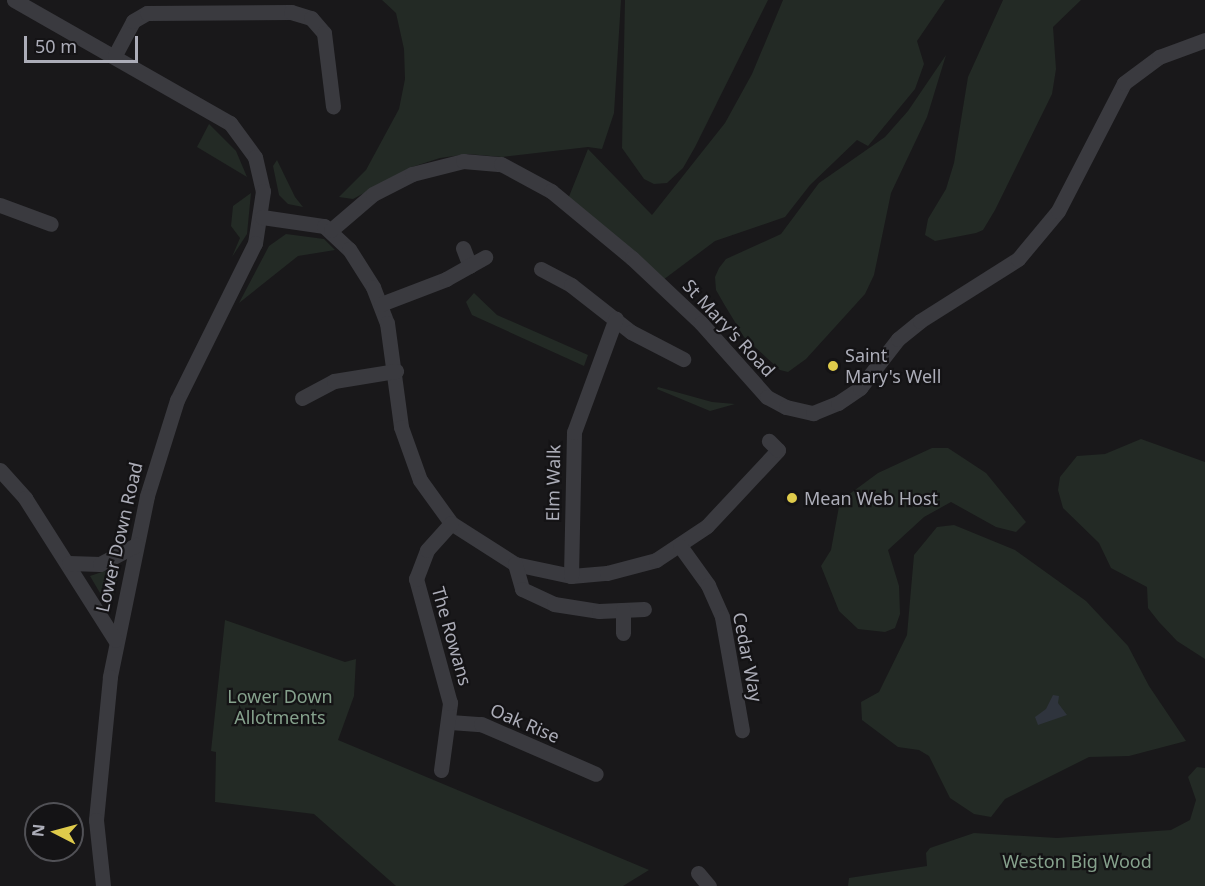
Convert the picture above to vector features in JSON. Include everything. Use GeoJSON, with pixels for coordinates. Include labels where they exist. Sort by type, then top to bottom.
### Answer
{"type":"FeatureCollection","features":[{"type":"Feature","properties":{"kind":"street","name":"Lower Down Road"},"geometry":{"type":"LineString","coordinates":[[14,0],[115,55],[234,127],[257,165],[263,191],[262,217],[251,253],[231,286],[167,423],[136,545],[115,640],[97,813],[96,847],[103,886]]}},
{"type":"Feature","properties":{"kind":"street"},"geometry":{"type":"LineString","coordinates":[[115,55],[134,21],[145,13],[291,12],[310,17],[321,28],[324,88],[333,106]]}},
{"type":"Feature","properties":{"kind":"street","name":"St Mary's Road"},"geometry":{"type":"LineString","coordinates":[[331,230],[373,194],[412,174],[463,161],[501,164],[551,191],[632,258],[701,323],[767,398],[786,407],[813,412],[838,403],[860,388],[898,339],[920,321],[1018,259],[1038,238],[1075,182],[1124,82],[1159,57],[1205,40]]}},
{"type":"Feature","properties":{"kind":"street"},"geometry":{"type":"LineString","coordinates":[[0,205],[51,224]]}},
{"type":"Feature","properties":{"kind":"street"},"geometry":{"type":"LineString","coordinates":[[262,217],[331,230],[350,249],[381,304],[396,371],[400,418],[411,460],[430,495],[451,523],[515,564],[571,576],[634,568],[680,546],[707,526],[778,450],[769,441]]}},
{"type":"Feature","properties":{"kind":"street"},"geometry":{"type":"LineString","coordinates":[[463,248],[470,266]]}},
{"type":"Feature","properties":{"kind":"street"},"geometry":{"type":"LineString","coordinates":[[381,304],[470,266],[485,257]]}},
{"type":"Feature","properties":{"kind":"street"},"geometry":{"type":"LineString","coordinates":[[541,269],[572,285],[616,318],[631,333],[683,359]]}},
{"type":"Feature","properties":{"kind":"street","name":"Elm Walk"},"geometry":{"type":"LineString","coordinates":[[571,576],[574,432],[595,396],[616,318]]}},
{"type":"Feature","properties":{"kind":"street"},"geometry":{"type":"LineString","coordinates":[[302,398],[314,386],[350,377],[396,371]]}},
{"type":"Feature","properties":{"kind":"street"},"geometry":{"type":"LineString","coordinates":[[0,470],[25,498],[69,563],[115,640]]}},
{"type":"Feature","properties":{"kind":"street","name":"The Rowans"},"geometry":{"type":"LineString","coordinates":[[441,770],[450,722],[444,671],[416,582],[427,549],[451,523]]}},
{"type":"Feature","properties":{"kind":"street"},"geometry":{"type":"LineString","coordinates":[[69,563],[100,564],[136,545]]}},
{"type":"Feature","properties":{"kind":"street","name":"Cedar Way"},"geometry":{"type":"LineString","coordinates":[[680,546],[708,585],[722,617],[732,716],[742,730]]}},
{"type":"Feature","properties":{"kind":"street"},"geometry":{"type":"LineString","coordinates":[[515,564],[519,584],[528,594],[560,606],[644,609]]}},
{"type":"Feature","properties":{"kind":"street"},"geometry":{"type":"LineString","coordinates":[[623,610],[623,633]]}},
{"type":"Feature","properties":{"kind":"street","name":"Oak Rise"},"geometry":{"type":"LineString","coordinates":[[450,722],[481,724],[589,766]]}},
{"type":"Feature","properties":{"kind":"green space"},"geometry":{"type":"Polygon","coordinates":[[[382,0],[621,0],[614,113],[602,149],[588,147],[502,157],[468,154],[440,158],[412,167],[353,199],[339,197],[366,170],[399,109],[405,79],[404,49],[396,13],[382,0]]]}},
{"type":"Feature","properties":{"kind":"green space"},"geometry":{"type":"Polygon","coordinates":[[[625,0],[768,0],[695,147],[683,168],[667,183],[654,184],[644,179],[622,148],[625,0]]]}},
{"type":"Feature","properties":{"kind":"green space"},"geometry":{"type":"Polygon","coordinates":[[[783,0],[945,0],[917,41],[924,64],[915,89],[868,146],[857,140],[810,185],[785,217],[715,241],[659,283],[566,204],[588,149],[652,215],[725,123],[752,74],[783,0]]]}},
{"type":"Feature","properties":{"kind":"green space"},"geometry":{"type":"Polygon","coordinates":[[[1003,0],[1081,0],[1053,27],[1056,69],[1052,94],[983,230],[935,241],[925,235],[928,219],[946,189],[954,163],[968,77],[1003,0]]]}},
{"type":"Feature","properties":{"kind":"green space"},"geometry":{"type":"Polygon","coordinates":[[[946,55],[927,117],[891,193],[874,275],[865,294],[806,359],[788,372],[780,370],[744,337],[724,304],[716,290],[715,277],[719,268],[726,259],[781,234],[819,183],[885,137],[908,111],[946,55]]]}},
{"type":"Feature","properties":{"kind":"green space"},"geometry":{"type":"Polygon","coordinates":[[[209,124],[236,151],[247,177],[197,147],[209,124]]]}},
{"type":"Feature","properties":{"kind":"green space"},"geometry":{"type":"Polygon","coordinates":[[[277,160],[295,197],[303,207],[288,204],[279,195],[273,166],[277,160]]]}},
{"type":"Feature","properties":{"kind":"green space"},"geometry":{"type":"Polygon","coordinates":[[[251,193],[247,234],[232,257],[240,238],[231,226],[233,206],[251,193]]]}},
{"type":"Feature","properties":{"kind":"green space"},"geometry":{"type":"Polygon","coordinates":[[[286,234],[324,239],[335,250],[298,256],[239,303],[269,246],[286,234]]]}},
{"type":"Feature","properties":{"kind":"green space"},"geometry":{"type":"Polygon","coordinates":[[[474,293],[497,315],[588,355],[584,366],[472,315],[466,302],[474,293]]]}},
{"type":"Feature","properties":{"kind":"green space"},"geometry":{"type":"Polygon","coordinates":[[[658,387],[712,402],[735,404],[710,411],[657,389],[658,387]]]}},
{"type":"Feature","properties":{"kind":"green space"},"geometry":{"type":"Polygon","coordinates":[[[1141,439],[1205,462],[1205,659],[1177,641],[1159,622],[1148,608],[1147,587],[1111,568],[1099,543],[1063,508],[1058,490],[1060,477],[1077,456],[1105,454],[1141,439]]]}},
{"type":"Feature","properties":{"kind":"green space"},"geometry":{"type":"Polygon","coordinates":[[[932,448],[948,448],[986,473],[1026,522],[1016,532],[996,527],[951,502],[924,517],[888,550],[899,586],[900,614],[895,628],[885,632],[858,629],[839,611],[821,566],[831,550],[840,501],[878,473],[932,448]]]}},
{"type":"Feature","properties":{"kind":"green space"},"geometry":{"type":"Polygon","coordinates":[[[954,525],[1015,550],[1086,601],[1128,646],[1149,686],[1186,741],[1129,756],[1089,757],[1005,799],[991,817],[974,814],[950,798],[929,756],[919,750],[898,747],[862,720],[861,702],[879,692],[907,635],[914,555],[937,527],[954,525]]]}},
{"type":"Feature","properties":{"kind":"green space"},"geometry":{"type":"Polygon","coordinates":[[[120,566],[110,610],[90,576],[120,566]]]}},
{"type":"Feature","properties":{"kind":"green space","name":"Lower Down Allotments"},"geometry":{"type":"Polygon","coordinates":[[[225,620],[345,662],[356,659],[354,696],[338,740],[649,870],[623,886],[396,886],[314,814],[215,802],[216,752],[211,751],[225,620]]]}},
{"type":"Feature","properties":{"kind":"green space","name":"Weston Big Wood"},"geometry":{"type":"Polygon","coordinates":[[[1197,767],[1205,768],[1205,886],[848,886],[849,878],[927,866],[926,853],[930,848],[974,833],[1057,838],[1171,830],[1190,820],[1196,800],[1188,777],[1197,767]]]}},
{"type":"Feature","properties":{"kind":"shaded area"},"geometry":{"type":"Polygon","coordinates":[[[1053,695],[1059,696],[1058,703],[1067,715],[1038,725],[1035,717],[1046,709],[1053,695]]]}},
{"type":"Feature","properties":{"kind":"place","name":"Saint Mary's Well"},"geometry":{"type":"Point","coordinates":[833,366]}},
{"type":"Feature","properties":{"kind":"place","name":"Mean Web Host"},"geometry":{"type":"Point","coordinates":[792,498]}}]}
